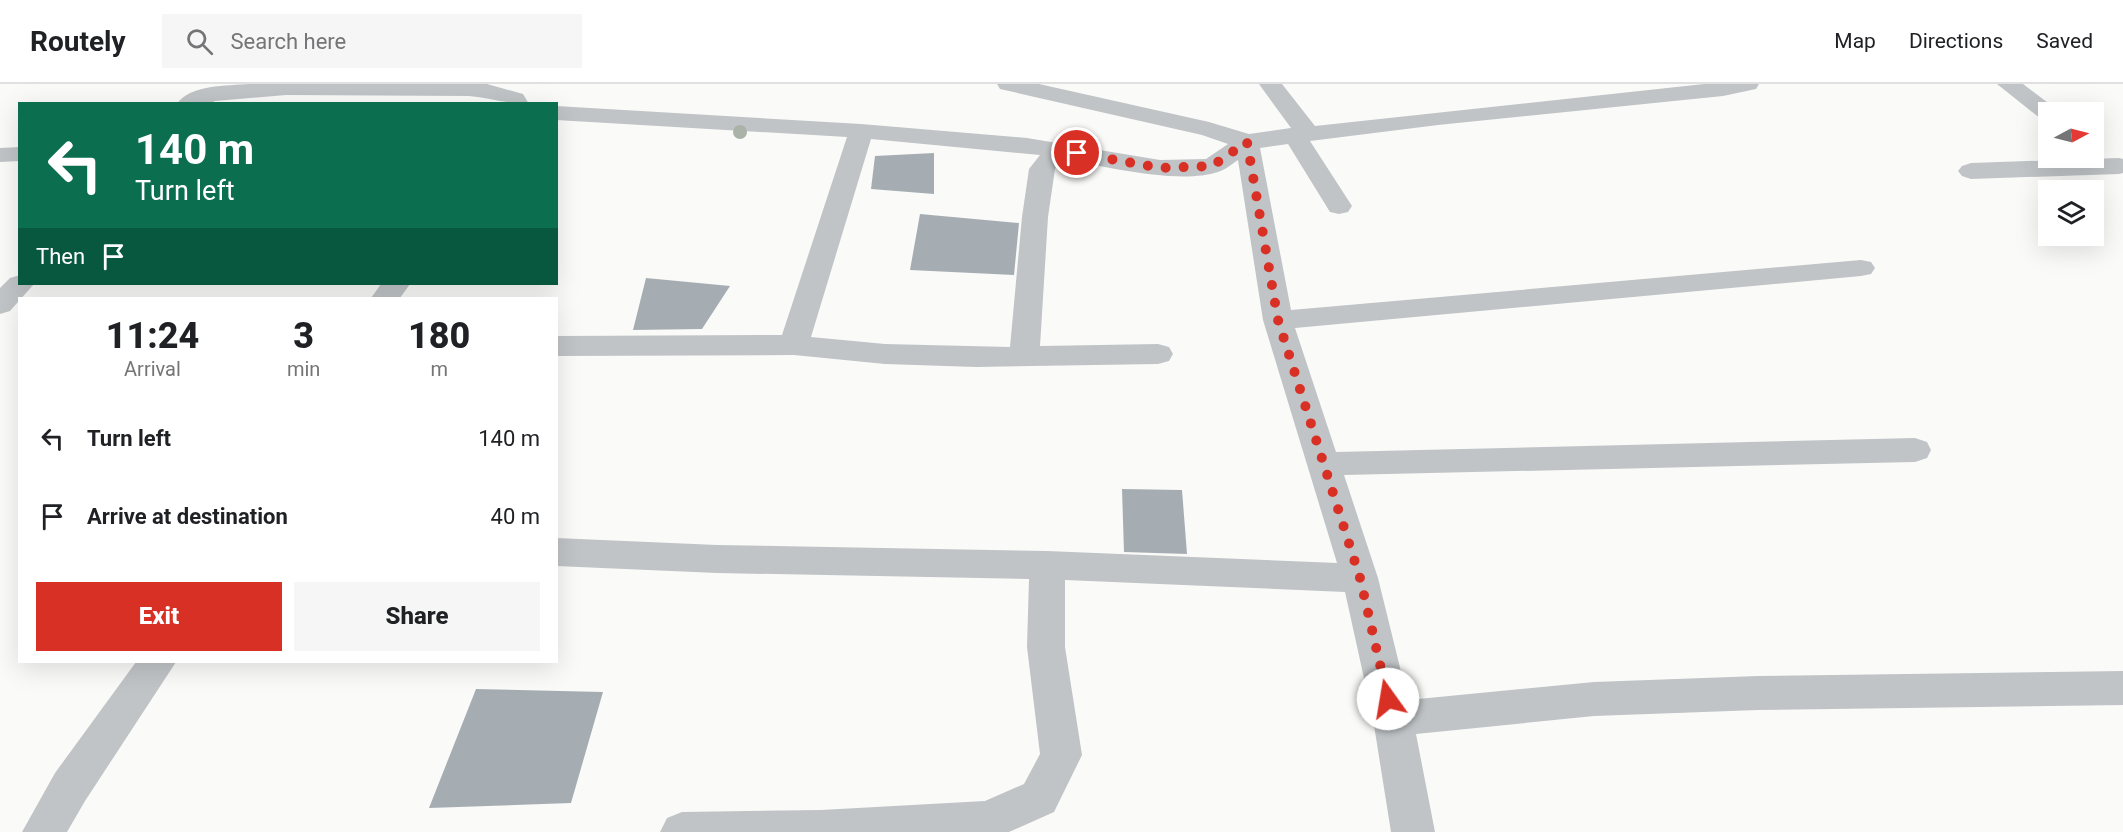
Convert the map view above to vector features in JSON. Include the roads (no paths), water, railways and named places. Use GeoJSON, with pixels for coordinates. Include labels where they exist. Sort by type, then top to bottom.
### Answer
{"type":"FeatureCollection","features":[{"type":"Feature","properties":{"kind":"street"},"geometry":{"type":"LineString","coordinates":[[1008,84],[1209,129],[1247,142]]}},
{"type":"Feature","properties":{"kind":"street"},"geometry":{"type":"LineString","coordinates":[[1270,84],[1301,134],[1339,206]]}},
{"type":"Feature","properties":{"kind":"street"},"geometry":{"type":"LineString","coordinates":[[558,113],[861,131],[1027,145],[1160,168],[1212,166],[1247,142],[1301,134],[1636,91],[1748,84]]}},
{"type":"Feature","properties":{"kind":"street"},"geometry":{"type":"LineString","coordinates":[[2008,84],[2038,106]]}},
{"type":"Feature","properties":{"kind":"street"},"geometry":{"type":"LineString","coordinates":[[192,102],[210,94],[288,86],[469,90],[497,92],[515,99],[516,102]]}},
{"type":"Feature","properties":{"kind":"street"},"geometry":{"type":"LineString","coordinates":[[794,345],[861,131]]}},
{"type":"Feature","properties":{"kind":"street"},"geometry":{"type":"LineString","coordinates":[[1247,142],[1278,320],[1360,578],[1393,719],[1413,832]]}},
{"type":"Feature","properties":{"kind":"street"},"geometry":{"type":"LineString","coordinates":[[1024,357],[1042,169],[1056,150]]}},
{"type":"Feature","properties":{"kind":"street"},"geometry":{"type":"LineString","coordinates":[[0,155],[18,154]]}},
{"type":"Feature","properties":{"kind":"street"},"geometry":{"type":"LineString","coordinates":[[2104,155],[2121,168]]}},
{"type":"Feature","properties":{"kind":"street"},"geometry":{"type":"LineString","coordinates":[[1971,171],[2121,168]]}},
{"type":"Feature","properties":{"kind":"street"},"geometry":{"type":"LineString","coordinates":[[1278,320],[1861,268]]}},
{"type":"Feature","properties":{"kind":"street"},"geometry":{"type":"LineString","coordinates":[[0,305],[19,285]]}},
{"type":"Feature","properties":{"kind":"street"},"geometry":{"type":"LineString","coordinates":[[386,297],[395,285]]}},
{"type":"Feature","properties":{"kind":"street"},"geometry":{"type":"LineString","coordinates":[[558,346],[794,345],[885,355],[1024,357],[1158,354]]}},
{"type":"Feature","properties":{"kind":"street"},"geometry":{"type":"LineString","coordinates":[[1323,464],[1915,450]]}},
{"type":"Feature","properties":{"kind":"street"},"geometry":{"type":"LineString","coordinates":[[558,552],[717,559],[1047,565],[1360,578]]}},
{"type":"Feature","properties":{"kind":"street"},"geometry":{"type":"LineString","coordinates":[[682,832],[741,829],[821,830],[987,821],[1039,798],[1061,755],[1046,647],[1047,565]]}},
{"type":"Feature","properties":{"kind":"street"},"geometry":{"type":"LineString","coordinates":[[44,832],[70,787],[156,663]]}},
{"type":"Feature","properties":{"kind":"street"},"geometry":{"type":"LineString","coordinates":[[1393,719],[1594,699],[1780,693],[2123,688]]}}]}
